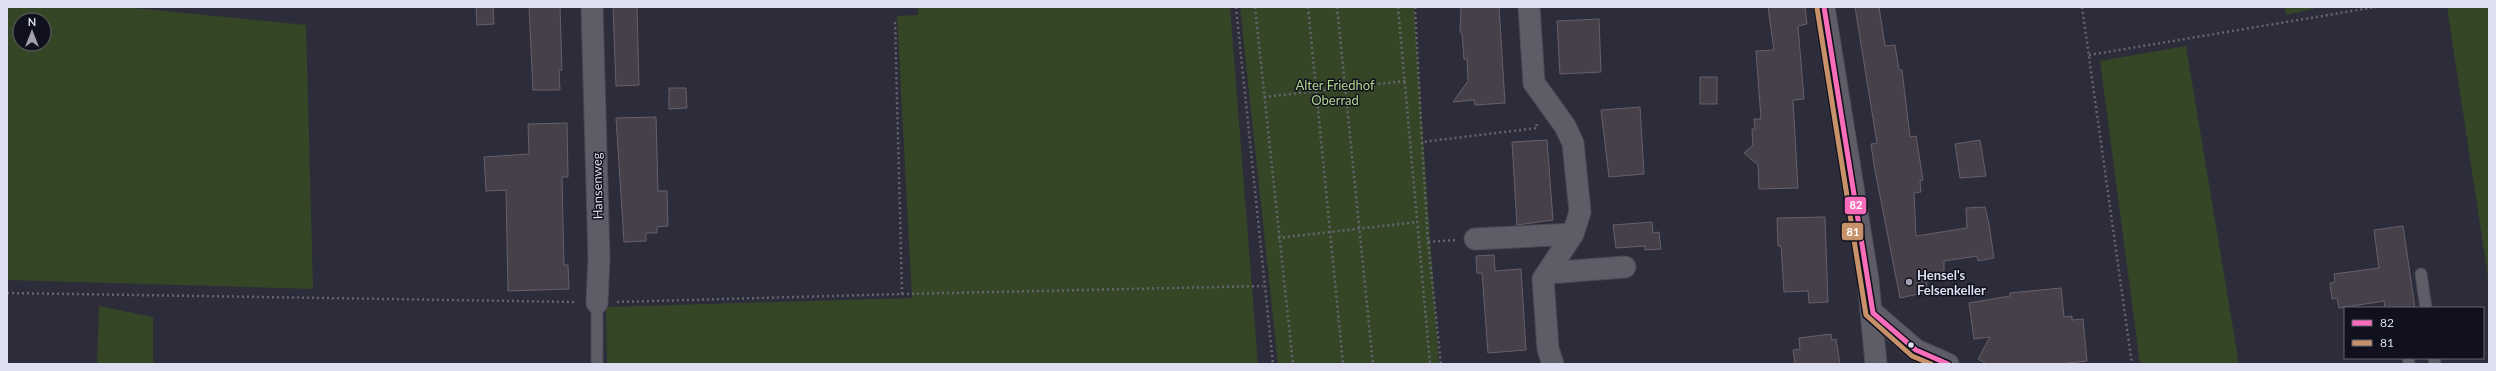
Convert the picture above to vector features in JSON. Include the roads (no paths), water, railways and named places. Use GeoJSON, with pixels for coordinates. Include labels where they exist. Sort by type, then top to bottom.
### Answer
{"type":"FeatureCollection","features":[{"type":"Feature","properties":{"kind":"street","name":"Hansenweg"},"geometry":{"type":"LineString","coordinates":[[592,7],[599,258],[597,302]]}},
{"type":"Feature","properties":{"kind":"street"},"geometry":{"type":"LineString","coordinates":[[1529,7],[1534,83],[1565,126],[1573,144],[1580,212],[1573,234],[1543,279],[1548,349],[1554,364]]}},
{"type":"Feature","properties":{"kind":"street"},"geometry":{"type":"LineString","coordinates":[[1824,7],[1873,313],[1876,364]]}},
{"type":"Feature","properties":{"kind":"street"},"geometry":{"type":"LineString","coordinates":[[1475,239],[1573,234]]}},
{"type":"Feature","properties":{"kind":"street"},"geometry":{"type":"LineString","coordinates":[[1547,273],[1625,267]]}},
{"type":"Feature","properties":{"kind":"street"},"geometry":{"type":"LineString","coordinates":[[1873,313],[1916,350],[1948,364]]}},
{"type":"Feature","properties":{"kind":"lane"},"geometry":{"type":"LineString","coordinates":[[2421,274],[2426,307]]}},
{"type":"Feature","properties":{"kind":"lane","name":"Hansenweg"},"geometry":{"type":"LineString","coordinates":[[597,302],[597,364]]}},
{"type":"Feature","properties":{"kind":"place","name":"Hensel's Felsenkeller"},"geometry":{"type":"Point","coordinates":[1909,282]}},
{"type":"Feature","properties":{"kind":"park label","name":"Alter Friedhof Oberrad"},"geometry":{"type":"Point","coordinates":[1335,92]}}]}
